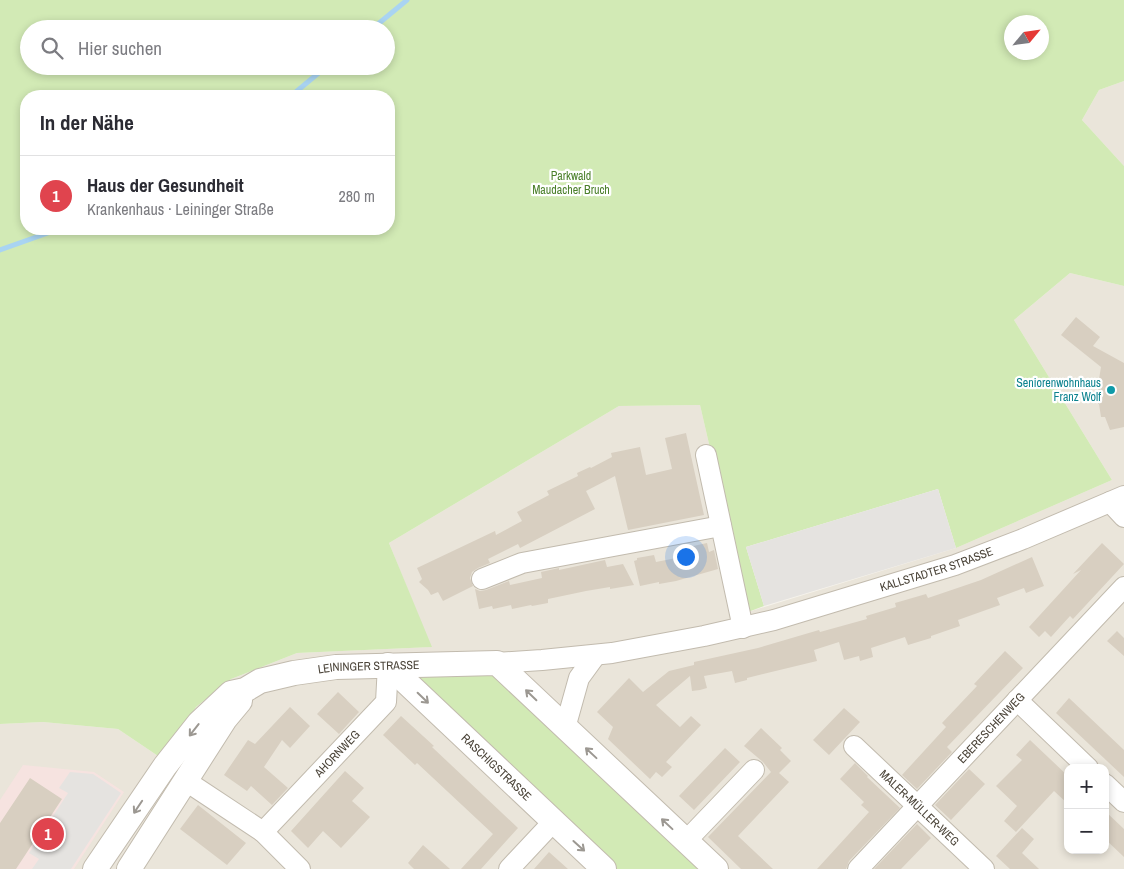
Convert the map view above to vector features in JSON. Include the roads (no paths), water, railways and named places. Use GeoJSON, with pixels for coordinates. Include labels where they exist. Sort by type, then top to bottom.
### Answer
{"type":"FeatureCollection","features":[{"type":"Feature","properties":{"kind":"street"},"geometry":{"type":"LineString","coordinates":[[706,455],[743,628]]}},
{"type":"Feature","properties":{"kind":"street"},"geometry":{"type":"LineString","coordinates":[[1117,499],[1124,517]]}},
{"type":"Feature","properties":{"kind":"street","name":"KALLSTADTER STRASSE"},"geometry":{"type":"LineString","coordinates":[[497,663],[595,656],[743,628],[955,565],[1023,539],[1117,499]]}},
{"type":"Feature","properties":{"kind":"street"},"geometry":{"type":"LineString","coordinates":[[482,579],[522,563],[721,526]]}},
{"type":"Feature","properties":{"kind":"street","name":"EBERESCHENWEG"},"geometry":{"type":"LineString","coordinates":[[858,869],[1017,700],[1121,595]]}},
{"type":"Feature","properties":{"kind":"street"},"geometry":{"type":"LineString","coordinates":[[565,728],[579,678],[595,656]]}},
{"type":"Feature","properties":{"kind":"street"},"geometry":{"type":"LineString","coordinates":[[497,663],[716,869]]}},
{"type":"Feature","properties":{"kind":"street","name":"LEININGER STRASSE"},"geometry":{"type":"LineString","coordinates":[[95,869],[165,766],[199,723],[231,694],[244,690],[260,681],[336,666],[497,663]]}},
{"type":"Feature","properties":{"kind":"street","name":"RASCHIGSTRASSE"},"geometry":{"type":"LineString","coordinates":[[388,665],[604,869]]}},
{"type":"Feature","properties":{"kind":"street","name":"AHORNWEG"},"geometry":{"type":"LineString","coordinates":[[263,832],[386,702],[388,665]]}},
{"type":"Feature","properties":{"kind":"street"},"geometry":{"type":"LineString","coordinates":[[129,869],[225,719],[238,703],[244,690]]}},
{"type":"Feature","properties":{"kind":"street"},"geometry":{"type":"LineString","coordinates":[[1017,700],[1084,764]]}},
{"type":"Feature","properties":{"kind":"street","name":"MALER-MÜLLER-WEG"},"geometry":{"type":"LineString","coordinates":[[854,746],[984,869]]}},
{"type":"Feature","properties":{"kind":"street"},"geometry":{"type":"LineString","coordinates":[[165,766],[263,832],[300,869]]}},
{"type":"Feature","properties":{"kind":"street"},"geometry":{"type":"LineString","coordinates":[[686,841],[754,770]]}},
{"type":"Feature","properties":{"kind":"street"},"geometry":{"type":"LineString","coordinates":[[1109,788],[1124,802]]}},
{"type":"Feature","properties":{"kind":"street"},"geometry":{"type":"LineString","coordinates":[[509,869],[553,822]]}},
{"type":"Feature","properties":{"kind":"waterway"},"geometry":{"type":"LineString","coordinates":[[383,20],[407,0]]}},
{"type":"Feature","properties":{"kind":"waterway"},"geometry":{"type":"LineString","coordinates":[[298,90],[316,75]]}},
{"type":"Feature","properties":{"kind":"waterway"},"geometry":{"type":"LineString","coordinates":[[0,250],[42,235]]}},
{"type":"Feature","properties":{"kind":"place","name":"Seniorenwohnhaus Franz Wolf"},"geometry":{"type":"Point","coordinates":[1111,390]}},
{"type":"Feature","properties":{"kind":"place","name":"Haus der Gesundheit"},"geometry":{"type":"Point","coordinates":[48,834]}},
{"type":"Feature","properties":{"kind":"park label","name":"Parkwald Maudacher Bruch"},"geometry":{"type":"Point","coordinates":[571,183]}}]}
